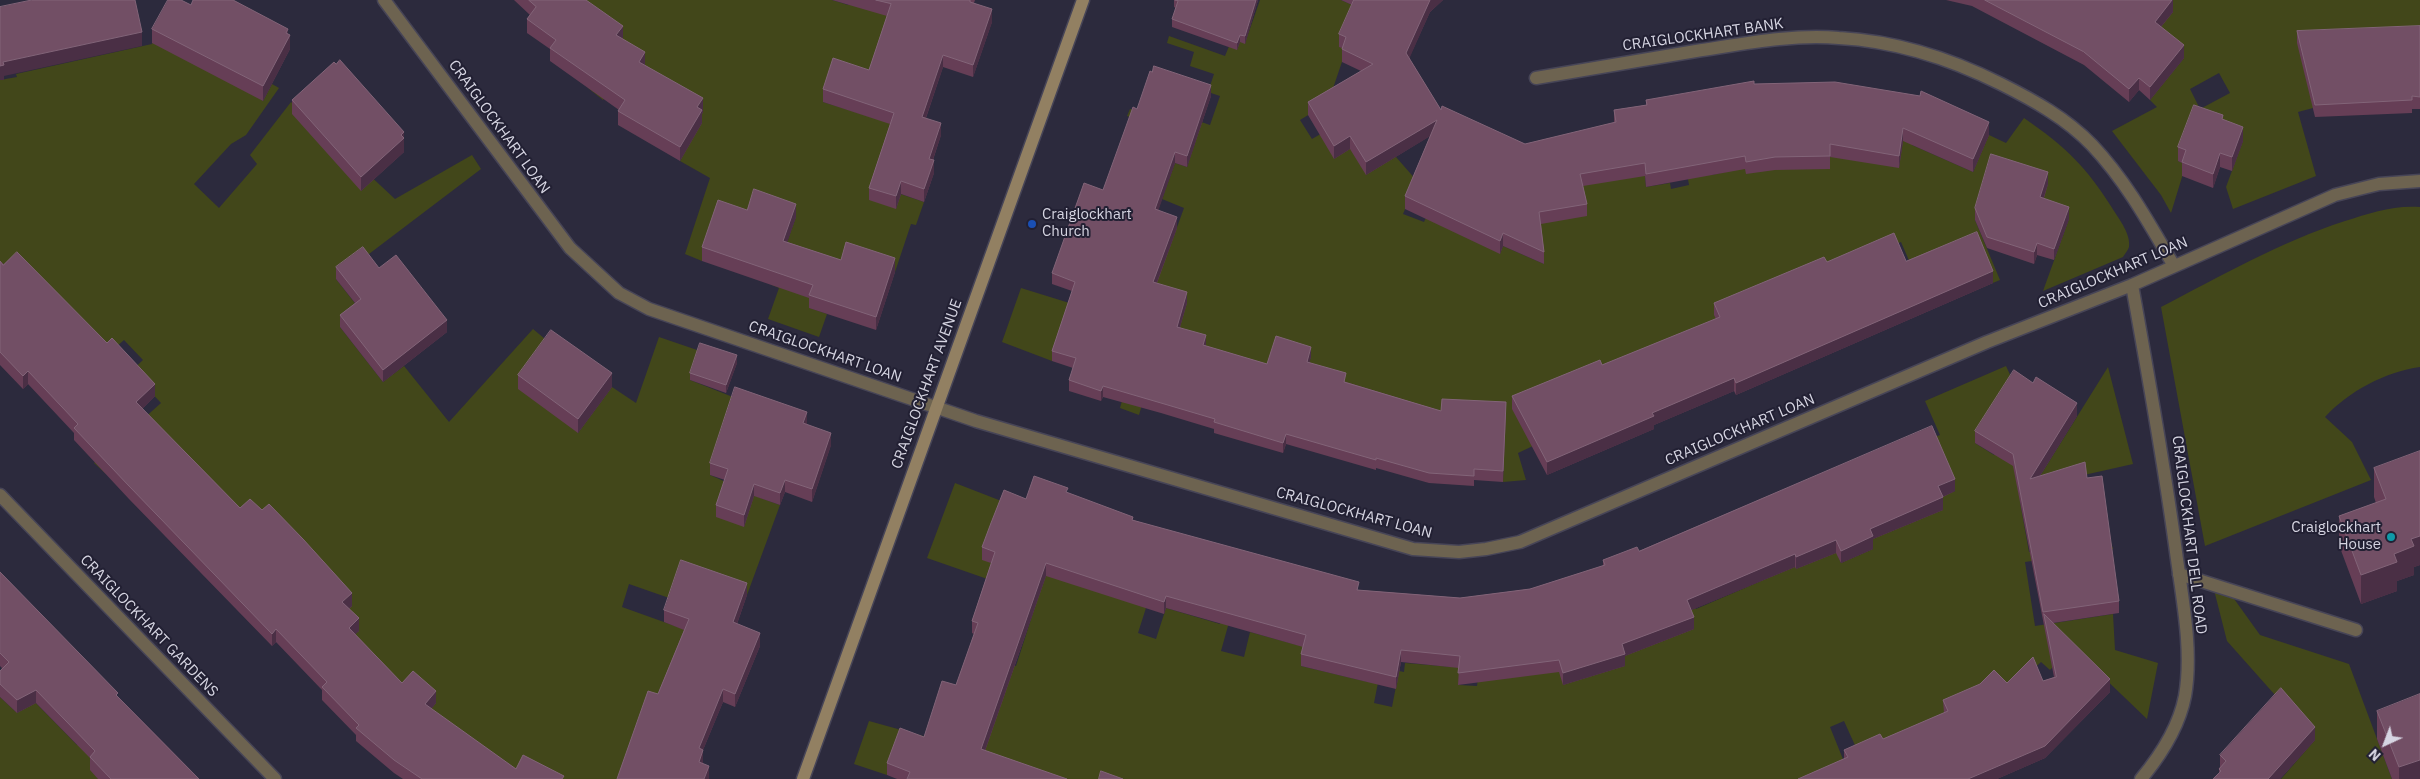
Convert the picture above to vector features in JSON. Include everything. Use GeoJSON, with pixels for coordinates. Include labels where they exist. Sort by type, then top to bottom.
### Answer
{"type":"FeatureCollection","features":[{"type":"Feature","properties":{"kind":"street","name":"CRAIGLOCKHART LOAN"},"geometry":{"type":"LineString","coordinates":[[384,0],[555,230],[589,267],[619,293],[649,309],[985,423],[1413,549],[1444,552],[1486,549],[1520,542],[1987,342],[2132,285],[2335,195],[2379,184],[2420,181]]}},
{"type":"Feature","properties":{"kind":"street","name":"CRAIGLOCKHART AVENUE"},"geometry":{"type":"LineString","coordinates":[[803,779],[1083,0]]}},
{"type":"Feature","properties":{"kind":"street","name":"CRAIGLOCKHART BANK"},"geometry":{"type":"LineString","coordinates":[[1536,78],[1764,40],[1838,37],[1863,40],[1931,55],[1959,64],[2031,99],[2073,128],[2090,143],[2124,183],[2174,266]]}},
{"type":"Feature","properties":{"kind":"street","name":"CRAIGLOCKHART DELL ROAD"},"geometry":{"type":"LineString","coordinates":[[2132,285],[2160,436],[2179,574],[2186,647],[2184,697],[2175,728],[2156,761],[2141,779]]}},
{"type":"Feature","properties":{"kind":"street","name":"CRAIGLOCKHART GARDENS"},"geometry":{"type":"LineString","coordinates":[[0,495],[275,779]]}},
{"type":"Feature","properties":{"kind":"street"},"geometry":{"type":"LineString","coordinates":[[2179,574],[2356,630]]}},
{"type":"Feature","properties":{"kind":"green space"},"geometry":{"type":"Polygon","coordinates":[[[567,0],[832,0],[848,5],[850,0],[944,0],[869,82],[823,102],[894,124],[874,185],[924,202],[916,225],[911,224],[895,272],[847,256],[810,308],[827,314],[819,337],[768,319],[779,288],[772,285],[796,217],[747,224],[718,214],[702,261],[685,254],[710,178],[680,161],[701,123],[614,83],[603,100],[588,88],[611,18],[591,4],[567,0]]]}},
{"type":"Feature","properties":{"kind":"green space"},"geometry":{"type":"Polygon","coordinates":[[[1260,0],[1341,0],[1357,7],[1346,50],[1328,103],[1300,120],[1312,139],[1415,79],[1350,149],[1396,157],[1417,181],[1403,214],[1424,222],[1438,191],[1500,253],[1503,246],[1544,264],[1539,224],[1580,186],[1605,137],[1603,125],[1614,123],[1645,176],[1646,187],[1670,183],[1671,189],[1689,185],[1684,155],[1710,162],[1712,175],[1831,147],[1909,107],[1920,109],[1912,145],[1973,172],[1989,135],[2006,143],[2024,118],[2064,149],[2085,170],[2122,223],[2127,233],[2129,247],[2123,257],[2043,291],[2069,219],[1975,220],[2000,280],[1930,309],[1901,242],[1873,254],[1726,343],[1646,359],[1670,418],[1662,421],[1650,391],[1518,453],[1526,480],[1503,482],[1505,427],[1435,454],[1267,374],[1217,424],[1137,298],[1168,252],[1184,208],[1162,199],[1175,163],[1187,167],[1196,140],[1127,116],[1130,109],[1140,111],[1143,102],[1210,125],[1220,96],[1208,92],[1214,74],[1190,66],[1194,52],[1167,43],[1169,36],[1225,56],[1232,39],[1245,43],[1260,0]]]}},
{"type":"Feature","properties":{"kind":"green space"},"geometry":{"type":"Polygon","coordinates":[[[2159,0],[2420,0],[2420,38],[2313,108],[2298,112],[2316,176],[2233,209],[2226,187],[2243,141],[2178,161],[2186,164],[2171,213],[2161,195],[2112,131],[2157,107],[2150,100],[2184,58],[2155,34],[2159,0]],[[2219,73],[2190,89],[2200,109],[2230,93],[2219,73]]]}},
{"type":"Feature","properties":{"kind":"green space"},"geometry":{"type":"Polygon","coordinates":[[[156,24],[263,101],[272,84],[279,88],[246,135],[231,144],[194,184],[219,208],[257,164],[250,155],[291,102],[395,199],[472,155],[481,169],[336,279],[361,311],[340,327],[383,382],[404,366],[449,422],[533,329],[551,344],[578,433],[612,387],[636,403],[659,337],[700,351],[690,380],[773,413],[710,475],[780,505],[747,595],[672,599],[629,584],[622,607],[689,631],[677,714],[645,702],[636,725],[621,779],[517,779],[401,698],[349,640],[359,630],[335,622],[351,606],[105,473],[94,463],[161,403],[131,371],[143,360],[124,340],[106,356],[0,274],[0,80],[17,77],[16,74],[152,44],[156,24]]]}},
{"type":"Feature","properties":{"kind":"green space"},"geometry":{"type":"Polygon","coordinates":[[[2400,207],[2420,207],[2420,367],[2394,373],[2368,384],[2345,399],[2325,417],[2352,442],[2371,480],[2205,546],[2161,307],[2251,260],[2321,229],[2382,210],[2400,207]]]}},
{"type":"Feature","properties":{"kind":"green space"},"geometry":{"type":"Polygon","coordinates":[[[1021,288],[1163,332],[1139,415],[1120,408],[1130,371],[1052,361],[1002,342],[1021,288]]]}},
{"type":"Feature","properties":{"kind":"green space"},"geometry":{"type":"Polygon","coordinates":[[[2006,366],[2014,383],[1975,443],[1994,455],[2000,446],[2042,473],[2108,367],[2133,464],[2084,475],[2020,502],[2029,552],[2110,539],[2113,549],[2025,562],[2035,626],[2113,614],[2115,650],[2158,663],[2147,719],[2072,647],[2050,670],[2041,662],[2022,680],[1948,724],[1858,752],[1844,721],[1830,727],[1851,779],[970,779],[900,740],[887,775],[854,764],[869,721],[941,741],[974,652],[1016,666],[1033,613],[990,598],[996,582],[927,558],[955,483],[1004,502],[1166,545],[1138,633],[1156,639],[1166,608],[1220,624],[1238,563],[1245,565],[1221,651],[1244,657],[1250,632],[1297,645],[1314,583],[1301,666],[1368,682],[1392,611],[1374,703],[1392,707],[1399,671],[1404,672],[1405,663],[1453,667],[1466,610],[1459,685],[1477,686],[1481,656],[1599,583],[1671,551],[1696,609],[1761,581],[1808,487],[1841,563],[1873,549],[1864,529],[1955,491],[1932,438],[1940,435],[1925,401],[2006,366]]]}},
{"type":"Feature","properties":{"kind":"green space"},"geometry":{"type":"Polygon","coordinates":[[[2227,589],[2260,635],[2349,664],[2392,779],[2281,779],[2315,740],[2227,641],[2214,590],[2227,589]]]}},
{"type":"Feature","properties":{"kind":"green space"},"geometry":{"type":"Polygon","coordinates":[[[0,697],[16,712],[31,698],[77,745],[90,733],[98,779],[0,779],[0,697]]]}},
{"type":"Feature","properties":{"kind":"building"},"geometry":{"type":"Polygon","coordinates":[[[32,0],[135,0],[142,32],[3,62],[4,65],[0,66],[0,7],[32,0]]]}},
{"type":"Feature","properties":{"kind":"building"},"geometry":{"type":"Polygon","coordinates":[[[168,0],[181,0],[191,5],[193,0],[233,0],[288,29],[286,33],[290,35],[263,86],[152,29],[168,0]]]}},
{"type":"Feature","properties":{"kind":"building"},"geometry":{"type":"Polygon","coordinates":[[[529,0],[586,0],[623,26],[616,35],[645,52],[639,62],[703,98],[697,107],[702,110],[680,147],[618,111],[625,100],[550,48],[556,40],[527,19],[536,7],[529,0]]]}},
{"type":"Feature","properties":{"kind":"building"},"geometry":{"type":"Polygon","coordinates":[[[876,0],[970,0],[970,2],[992,9],[973,65],[943,55],[922,117],[941,123],[929,159],[934,160],[924,189],[901,181],[896,196],[869,188],[894,113],[823,89],[833,58],[869,70],[891,4],[876,0]]]}},
{"type":"Feature","properties":{"kind":"building"},"geometry":{"type":"Polygon","coordinates":[[[1175,0],[1256,0],[1245,36],[1240,35],[1237,43],[1172,19],[1178,1],[1175,0]]]}},
{"type":"Feature","properties":{"kind":"building"},"geometry":{"type":"Polygon","coordinates":[[[1354,0],[1430,0],[1406,53],[1441,110],[1442,106],[1525,144],[1616,122],[1614,110],[1647,105],[1646,100],[1754,81],[1754,84],[1835,82],[1920,96],[1921,91],[1989,122],[1973,159],[1903,128],[1899,156],[1830,144],[1830,156],[1775,157],[1746,162],[1745,156],[1646,174],[1645,163],[1580,174],[1587,204],[1539,212],[1544,252],[1503,233],[1500,241],[1405,196],[1437,120],[1366,162],[1350,136],[1334,146],[1308,102],[1373,64],[1342,49],[1346,37],[1339,34],[1354,0]]]}},
{"type":"Feature","properties":{"kind":"building"},"geometry":{"type":"Polygon","coordinates":[[[1985,0],[2172,0],[2155,22],[2184,45],[2150,87],[2139,78],[2129,89],[2084,52],[1985,0]]]}},
{"type":"Feature","properties":{"kind":"building"},"geometry":{"type":"Polygon","coordinates":[[[2420,26],[2420,97],[2412,96],[2412,100],[2315,105],[2297,31],[2420,26]]]}},
{"type":"Feature","properties":{"kind":"building"},"geometry":{"type":"Polygon","coordinates":[[[340,60],[404,132],[401,135],[404,138],[361,177],[292,100],[334,62],[336,64],[340,60]]]}},
{"type":"Feature","properties":{"kind":"building"},"geometry":{"type":"Polygon","coordinates":[[[1154,66],[1211,85],[1187,156],[1175,152],[1155,209],[1177,217],[1153,282],[1187,292],[1177,327],[1206,335],[1203,345],[1267,364],[1276,336],[1311,347],[1307,362],[1346,373],[1344,382],[1441,411],[1442,399],[1506,402],[1503,471],[1474,469],[1474,476],[1429,473],[1286,434],[1283,443],[1214,422],[1215,419],[1161,403],[1103,386],[1101,391],[1069,380],[1076,358],[1052,351],[1075,282],[1052,273],[1084,183],[1103,190],[1133,107],[1137,109],[1150,71],[1152,72],[1154,66]]]}},
{"type":"Feature","properties":{"kind":"building"},"geometry":{"type":"Polygon","coordinates":[[[2194,105],[2223,115],[2222,119],[2243,127],[2232,157],[2220,153],[2213,174],[2182,162],[2186,150],[2178,147],[2194,105]]]}},
{"type":"Feature","properties":{"kind":"building"},"geometry":{"type":"Polygon","coordinates":[[[1991,154],[2048,172],[2040,197],[2069,207],[2054,249],[2037,243],[2034,252],[1987,237],[1975,208],[1991,154]]]}},
{"type":"Feature","properties":{"kind":"building"},"geometry":{"type":"Polygon","coordinates":[[[754,189],[796,204],[783,241],[841,260],[846,242],[895,258],[876,317],[809,295],[813,285],[702,247],[718,200],[747,210],[754,189]]]}},
{"type":"Feature","properties":{"kind":"building"},"geometry":{"type":"Polygon","coordinates":[[[1977,232],[1993,271],[1736,383],[1734,378],[1652,413],[1654,416],[1547,462],[1512,396],[1600,360],[1602,365],[1720,317],[1714,303],[1824,257],[1827,262],[1894,233],[1906,261],[1977,232]]]}},
{"type":"Feature","properties":{"kind":"building"},"geometry":{"type":"Polygon","coordinates":[[[363,247],[379,268],[396,255],[447,320],[383,370],[340,315],[361,299],[336,267],[363,247]]]}},
{"type":"Feature","properties":{"kind":"building"},"geometry":{"type":"Polygon","coordinates":[[[17,252],[107,343],[112,338],[155,384],[136,402],[240,508],[250,499],[262,510],[269,504],[352,593],[342,602],[359,618],[349,628],[402,683],[413,671],[436,691],[425,704],[516,769],[523,755],[564,776],[562,779],[422,779],[394,760],[356,728],[359,725],[322,687],[327,682],[276,629],[272,634],[129,486],[74,428],[78,424],[28,371],[23,376],[0,352],[0,261],[3,265],[17,252]]]}},
{"type":"Feature","properties":{"kind":"building"},"geometry":{"type":"Polygon","coordinates":[[[551,330],[612,373],[578,419],[518,375],[551,330]]]}},
{"type":"Feature","properties":{"kind":"building"},"geometry":{"type":"Polygon","coordinates":[[[700,343],[737,355],[726,385],[690,373],[700,343]]]}},
{"type":"Feature","properties":{"kind":"building"},"geometry":{"type":"Polygon","coordinates":[[[2014,370],[2033,383],[2036,377],[2077,403],[2030,479],[2085,462],[2087,478],[2102,476],[2119,601],[2043,612],[2013,454],[1975,431],[2014,370]]]}},
{"type":"Feature","properties":{"kind":"building"},"geometry":{"type":"Polygon","coordinates":[[[735,387],[807,412],[803,423],[831,433],[812,489],[785,480],[780,493],[754,484],[744,515],[716,505],[728,469],[710,463],[735,387]]]}},
{"type":"Feature","properties":{"kind":"building"},"geometry":{"type":"Polygon","coordinates":[[[1932,426],[1955,479],[1938,486],[1943,497],[1870,529],[1873,536],[1841,551],[1836,540],[1796,557],[1795,554],[1687,600],[1694,617],[1622,644],[1625,654],[1563,673],[1559,660],[1458,673],[1460,656],[1401,650],[1396,677],[1301,654],[1306,635],[1166,596],[1164,602],[1046,563],[981,749],[1067,779],[907,779],[910,772],[887,763],[900,728],[924,737],[942,681],[956,685],[978,623],[972,621],[995,552],[982,547],[1004,490],[1026,499],[1034,476],[1068,488],[1066,492],[1133,517],[1132,520],[1359,582],[1357,590],[1460,598],[1530,589],[1605,565],[1603,560],[1637,547],[1639,551],[1932,426]]]}},
{"type":"Feature","properties":{"kind":"building","name":"Craiglockhart House"},"geometry":{"type":"Polygon","coordinates":[[[2420,451],[2420,536],[2411,539],[2414,546],[2394,554],[2397,562],[2361,575],[2339,516],[2386,499],[2374,468],[2420,451]]]}},
{"type":"Feature","properties":{"kind":"building"},"geometry":{"type":"Polygon","coordinates":[[[681,560],[747,583],[733,622],[760,633],[735,694],[723,689],[699,748],[703,750],[699,762],[709,766],[704,779],[617,779],[648,691],[658,694],[689,619],[664,610],[681,560]]]}},
{"type":"Feature","properties":{"kind":"building"},"geometry":{"type":"Polygon","coordinates":[[[0,572],[118,693],[116,695],[199,779],[111,779],[90,757],[95,751],[36,690],[17,700],[0,684],[0,671],[9,662],[0,653],[0,572]]]}},
{"type":"Feature","properties":{"kind":"building"},"geometry":{"type":"Polygon","coordinates":[[[2044,614],[2110,679],[2045,746],[1968,779],[1798,779],[1848,757],[1844,750],[1880,734],[1883,739],[1948,711],[1943,700],[1980,684],[1994,670],[2007,683],[2033,657],[2043,681],[2056,677],[2044,614]]]}},
{"type":"Feature","properties":{"kind":"building"},"geometry":{"type":"Polygon","coordinates":[[[2281,688],[2315,727],[2268,779],[2213,779],[2221,771],[2219,769],[2226,761],[2220,755],[2281,688]]]}},
{"type":"Feature","properties":{"kind":"building"},"geometry":{"type":"Polygon","coordinates":[[[2420,694],[2420,760],[2399,767],[2377,711],[2420,694]]]}},
{"type":"Feature","properties":{"kind":"building"},"geometry":{"type":"Polygon","coordinates":[[[1101,771],[1123,779],[1099,779],[1101,771]]]}},
{"type":"Feature","properties":{"kind":"place","name":"Craiglockhart Church"},"geometry":{"type":"Point","coordinates":[1032,224]}},
{"type":"Feature","properties":{"kind":"place","name":"Craiglockhart House"},"geometry":{"type":"Point","coordinates":[2391,537]}}]}
